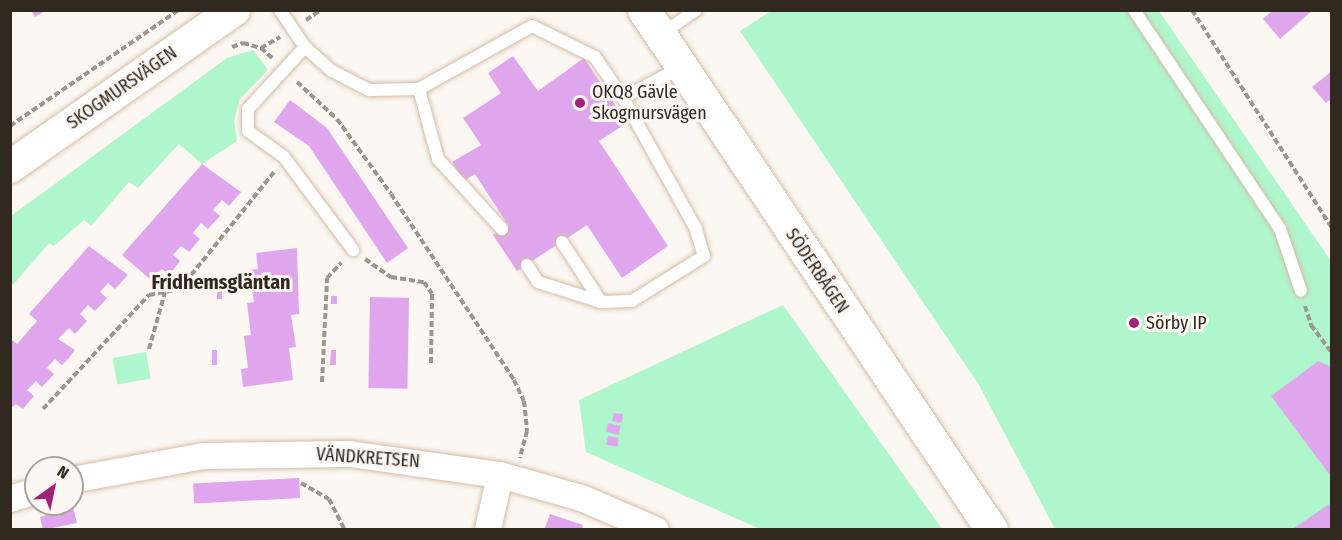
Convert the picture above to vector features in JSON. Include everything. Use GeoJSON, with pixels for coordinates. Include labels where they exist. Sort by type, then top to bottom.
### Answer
{"type":"FeatureCollection","features":[{"type":"Feature","properties":{"kind":"street","name":"SKOGMURSVÄGEN"},"geometry":{"type":"LineString","coordinates":[[10,167],[234,10]]}},
{"type":"Feature","properties":{"kind":"street","name":"SÖDERBÅGEN"},"geometry":{"type":"LineString","coordinates":[[652,23],[680,68],[992,530]]}},
{"type":"Feature","properties":{"kind":"street","name":"VÄNDKRETSEN"},"geometry":{"type":"LineString","coordinates":[[84,478],[204,456],[276,452],[396,458],[500,475],[584,499],[656,530]]}},
{"type":"Feature","properties":{"kind":"street"},"geometry":{"type":"LineString","coordinates":[[488,530],[500,475]]}},
{"type":"Feature","properties":{"kind":"lane"},"geometry":{"type":"LineString","coordinates":[[279,10],[291,30],[332,71],[369,90],[419,89],[532,26],[595,57],[623,98],[696,229],[704,256],[632,301],[601,302],[538,282],[527,265]]}},
{"type":"Feature","properties":{"kind":"lane"},"geometry":{"type":"LineString","coordinates":[[652,23],[696,10]]}},
{"type":"Feature","properties":{"kind":"lane"},"geometry":{"type":"LineString","coordinates":[[1134,10],[1280,229],[1301,291]]}},
{"type":"Feature","properties":{"kind":"lane"},"geometry":{"type":"LineString","coordinates":[[306,47],[248,109],[246,122],[248,131],[284,157],[353,250]]}},
{"type":"Feature","properties":{"kind":"lane"},"geometry":{"type":"LineString","coordinates":[[623,98],[680,68]]}},
{"type":"Feature","properties":{"kind":"lane"},"geometry":{"type":"LineString","coordinates":[[419,89],[438,159],[494,215],[502,229]]}},
{"type":"Feature","properties":{"kind":"lane"},"geometry":{"type":"LineString","coordinates":[[562,242],[601,302]]}},
{"type":"Feature","properties":{"kind":"path"},"geometry":{"type":"LineString","coordinates":[[10,126],[179,10]]}},
{"type":"Feature","properties":{"kind":"path"},"geometry":{"type":"LineString","coordinates":[[261,48],[321,10]]}},
{"type":"Feature","properties":{"kind":"path"},"geometry":{"type":"LineString","coordinates":[[1192,10],[1332,228]]}},
{"type":"Feature","properties":{"kind":"path"},"geometry":{"type":"LineString","coordinates":[[222,50],[243,43],[261,48],[337,119],[514,380],[524,401],[527,431],[519,463],[500,475]]}},
{"type":"Feature","properties":{"kind":"path"},"geometry":{"type":"LineString","coordinates":[[44,409],[149,295],[180,289],[284,157]]}},
{"type":"Feature","properties":{"kind":"path"},"geometry":{"type":"LineString","coordinates":[[322,382],[327,278],[353,250],[391,277],[424,282],[428,288],[431,363]]}},
{"type":"Feature","properties":{"kind":"path"},"geometry":{"type":"LineString","coordinates":[[1301,291],[1311,325],[1332,353]]}},
{"type":"Feature","properties":{"kind":"path"},"geometry":{"type":"LineString","coordinates":[[149,349],[165,292]]}},
{"type":"Feature","properties":{"kind":"path"},"geometry":{"type":"LineString","coordinates":[[300,483],[329,499],[345,530]]}},
{"type":"Feature","properties":{"kind":"green space","name":"Sörby IP"},"geometry":{"type":"Polygon","coordinates":[[[771,11],[1159,11],[1331,261],[1331,529],[1055,529],[979,385],[740,31],[771,11]]]}},
{"type":"Feature","properties":{"kind":"green space"},"geometry":{"type":"Polygon","coordinates":[[[253,50],[268,70],[240,99],[234,121],[237,141],[202,164],[179,144],[138,188],[129,182],[91,226],[84,220],[54,246],[49,243],[11,287],[11,216],[227,58],[253,50]]]}},
{"type":"Feature","properties":{"kind":"green space"},"geometry":{"type":"Polygon","coordinates":[[[783,305],[942,529],[760,529],[586,452],[579,400],[783,305]]]}},
{"type":"Feature","properties":{"kind":"green space"},"geometry":{"type":"Polygon","coordinates":[[[146,352],[151,379],[117,384],[113,358],[146,352]]]}},
{"type":"Feature","properties":{"kind":"building"},"geometry":{"type":"Polygon","coordinates":[[[31,10],[47,10],[35,17],[31,10]]]}},
{"type":"Feature","properties":{"kind":"building"},"geometry":{"type":"Polygon","coordinates":[[[1273,10],[1313,10],[1280,39],[1263,19],[1273,10]]]}},
{"type":"Feature","properties":{"kind":"building"},"geometry":{"type":"Polygon","coordinates":[[[513,56],[538,91],[584,58],[627,123],[599,141],[668,246],[622,278],[587,225],[517,271],[493,235],[508,225],[475,174],[464,181],[452,162],[481,145],[463,118],[501,93],[488,73],[513,56]]]}},
{"type":"Feature","properties":{"kind":"building"},"geometry":{"type":"Polygon","coordinates":[[[1332,71],[1332,98],[1326,103],[1312,87],[1332,71]]]}},
{"type":"Feature","properties":{"kind":"building"},"geometry":{"type":"Polygon","coordinates":[[[290,100],[327,128],[408,248],[387,263],[309,146],[274,122],[290,100]]]}},
{"type":"Feature","properties":{"kind":"building"},"geometry":{"type":"Polygon","coordinates":[[[202,164],[241,192],[229,206],[222,200],[213,210],[220,216],[208,229],[201,223],[193,233],[200,239],[189,252],[181,246],[173,255],[180,261],[169,275],[162,269],[151,280],[122,255],[202,164]]]}},
{"type":"Feature","properties":{"kind":"building"},"geometry":{"type":"Polygon","coordinates":[[[89,246],[128,275],[115,289],[108,283],[100,292],[107,298],[95,311],[88,305],[80,314],[87,321],[75,334],[69,328],[58,339],[75,350],[69,358],[62,365],[55,359],[47,368],[54,374],[42,387],[36,381],[27,390],[34,396],[23,409],[16,404],[10,409],[10,338],[17,344],[37,321],[29,314],[89,246]]]}},
{"type":"Feature","properties":{"kind":"building"},"geometry":{"type":"Polygon","coordinates":[[[297,248],[299,314],[291,315],[296,347],[289,348],[293,380],[243,387],[241,369],[248,368],[244,336],[251,335],[247,303],[254,302],[249,270],[258,269],[256,253],[297,248]]]}},
{"type":"Feature","properties":{"kind":"building"},"geometry":{"type":"Polygon","coordinates":[[[217,284],[222,284],[222,299],[217,299],[217,284]]]}},
{"type":"Feature","properties":{"kind":"building"},"geometry":{"type":"Polygon","coordinates":[[[331,296],[337,296],[337,304],[331,304],[331,296]]]}},
{"type":"Feature","properties":{"kind":"building"},"geometry":{"type":"Polygon","coordinates":[[[370,297],[409,298],[407,389],[368,388],[370,297]]]}},
{"type":"Feature","properties":{"kind":"building"},"geometry":{"type":"Polygon","coordinates":[[[212,350],[217,350],[217,365],[212,365],[212,350]]]}},
{"type":"Feature","properties":{"kind":"building"},"geometry":{"type":"Polygon","coordinates":[[[331,350],[336,350],[336,365],[330,365],[331,350]]]}},
{"type":"Feature","properties":{"kind":"building"},"geometry":{"type":"Polygon","coordinates":[[[1318,361],[1332,367],[1332,478],[1271,396],[1318,361]]]}},
{"type":"Feature","properties":{"kind":"building"},"geometry":{"type":"Polygon","coordinates":[[[614,413],[623,414],[622,423],[612,421],[614,413]]]}},
{"type":"Feature","properties":{"kind":"building"},"geometry":{"type":"Polygon","coordinates":[[[608,423],[621,426],[619,435],[606,432],[608,423]]]}},
{"type":"Feature","properties":{"kind":"building"},"geometry":{"type":"Polygon","coordinates":[[[608,436],[619,438],[617,447],[606,445],[608,436]]]}},
{"type":"Feature","properties":{"kind":"building"},"geometry":{"type":"Polygon","coordinates":[[[299,478],[300,498],[194,504],[193,484],[299,478]]]}},
{"type":"Feature","properties":{"kind":"building"},"geometry":{"type":"Polygon","coordinates":[[[1331,503],[1332,530],[1291,530],[1331,503]]]}},
{"type":"Feature","properties":{"kind":"building"},"geometry":{"type":"Polygon","coordinates":[[[550,514],[583,525],[582,530],[544,530],[550,514]]]}},
{"type":"Feature","properties":{"kind":"building"},"geometry":{"type":"Polygon","coordinates":[[[75,516],[77,523],[43,530],[40,517],[75,516]]]}},
{"type":"Feature","properties":{"kind":"place","name":"OKQ8 Gävle Skogmursvägen"},"geometry":{"type":"Point","coordinates":[580,103]}},
{"type":"Feature","properties":{"kind":"place","name":"Sörby IP"},"geometry":{"type":"Point","coordinates":[1134,323]}},
{"type":"Feature","properties":{"kind":"district","name":"Fridhemsgläntan"},"geometry":{"type":"Point","coordinates":[221,282]}}]}
